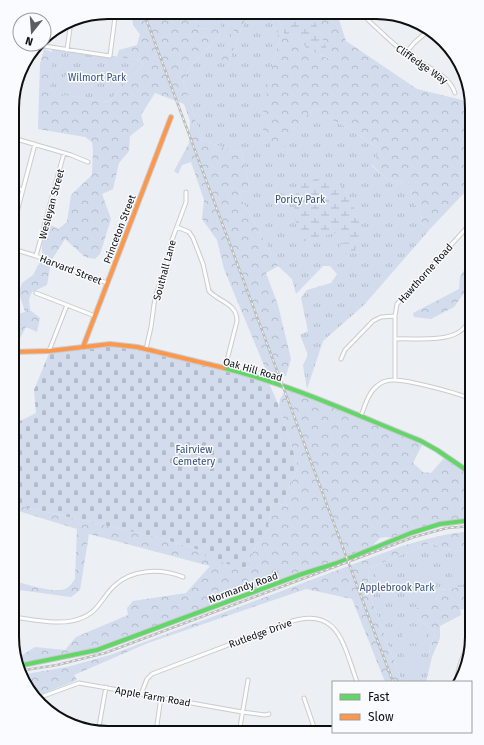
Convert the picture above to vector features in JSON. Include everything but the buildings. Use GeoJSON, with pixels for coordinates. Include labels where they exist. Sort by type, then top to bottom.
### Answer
{"type":"FeatureCollection","features":[{"type":"Feature","properties":{"kind":"street"},"geometry":{"type":"LineString","coordinates":[[52,48],[110,56],[115,19]]}},
{"type":"Feature","properties":{"kind":"street","name":"Cliffedge Way"},"geometry":{"type":"LineString","coordinates":[[368,20],[405,54],[446,79],[452,86],[455,93]]}},
{"type":"Feature","properties":{"kind":"street"},"geometry":{"type":"LineString","coordinates":[[67,50],[70,28]]}},
{"type":"Feature","properties":{"kind":"street"},"geometry":{"type":"LineString","coordinates":[[405,54],[414,43],[425,34]]}},
{"type":"Feature","properties":{"kind":"street","name":"Princeton Street"},"geometry":{"type":"LineString","coordinates":[[83,347],[171,117]]}},
{"type":"Feature","properties":{"kind":"street"},"geometry":{"type":"LineString","coordinates":[[19,140],[88,162]]}},
{"type":"Feature","properties":{"kind":"street"},"geometry":{"type":"LineString","coordinates":[[19,202],[35,144]]}},
{"type":"Feature","properties":{"kind":"street","name":"Wesleyan Street"},"geometry":{"type":"LineString","coordinates":[[36,256],[64,153]]}},
{"type":"Feature","properties":{"kind":"street","name":"Southall Lane"},"geometry":{"type":"LineString","coordinates":[[146,349],[155,297],[166,268],[172,240],[186,202],[186,192]]}},
{"type":"Feature","properties":{"kind":"street"},"geometry":{"type":"LineString","coordinates":[[177,227],[189,232],[193,238],[203,264],[209,291],[231,306],[236,315],[237,321],[225,368]]}},
{"type":"Feature","properties":{"kind":"street","name":"Hawthorne Road"},"geometry":{"type":"LineString","coordinates":[[395,380],[395,316],[396,307],[399,300],[465,229]]}},
{"type":"Feature","properties":{"kind":"street","name":"Harvard Street"},"geometry":{"type":"LineString","coordinates":[[19,251],[107,283]]}},
{"type":"Feature","properties":{"kind":"street"},"geometry":{"type":"LineString","coordinates":[[36,293],[94,316]]}},
{"type":"Feature","properties":{"kind":"street"},"geometry":{"type":"LineString","coordinates":[[49,351],[67,305]]}},
{"type":"Feature","properties":{"kind":"street"},"geometry":{"type":"LineString","coordinates":[[341,360],[345,350],[372,321],[381,317],[395,316]]}},
{"type":"Feature","properties":{"kind":"street"},"geometry":{"type":"LineString","coordinates":[[395,339],[447,337],[454,335],[465,326]]}},
{"type":"Feature","properties":{"kind":"street","name":"Oak Hill Road"},"geometry":{"type":"LineString","coordinates":[[19,352],[49,351],[118,344],[146,349],[252,375],[306,394],[430,445],[465,469]]}},
{"type":"Feature","properties":{"kind":"street"},"geometry":{"type":"LineString","coordinates":[[361,416],[369,397],[376,386],[384,382],[395,380],[403,381],[465,397]]}},
{"type":"Feature","properties":{"kind":"street","name":"Normandy Road"},"geometry":{"type":"LineString","coordinates":[[24,665],[64,658],[97,650],[302,574],[344,560],[412,533],[440,524],[465,521]]}},
{"type":"Feature","properties":{"kind":"street"},"geometry":{"type":"LineString","coordinates":[[19,618],[70,622],[87,616],[94,611],[102,603],[113,587],[121,580],[132,575],[149,572],[170,573],[183,576]]}},
{"type":"Feature","properties":{"kind":"street","name":"Rutledge Drive"},"geometry":{"type":"LineString","coordinates":[[141,694],[148,678],[156,673],[292,621],[308,618],[324,621],[338,632],[357,681]]}},
{"type":"Feature","properties":{"kind":"street"},"geometry":{"type":"LineString","coordinates":[[240,726],[248,680]]}},
{"type":"Feature","properties":{"kind":"street","name":"Apple Farm Road"},"geometry":{"type":"LineString","coordinates":[[42,696],[76,684],[162,697],[242,712],[265,715],[269,714]]}},
{"type":"Feature","properties":{"kind":"street"},"geometry":{"type":"LineString","coordinates":[[99,725],[106,688]]}},
{"type":"Feature","properties":{"kind":"street"},"geometry":{"type":"LineString","coordinates":[[157,726],[162,697]]}},
{"type":"Feature","properties":{"kind":"street"},"geometry":{"type":"LineString","coordinates":[[304,698],[314,726]]}},
{"type":"Feature","properties":{"kind":"green space"},"geometry":{"type":"Polygon","coordinates":[[[132,19],[196,19],[198,28],[207,29],[209,19],[221,19],[221,34],[192,65],[183,81],[202,140],[236,152],[241,149],[249,191],[239,192],[278,266],[266,273],[278,305],[291,359],[286,376],[266,370],[224,269],[217,240],[202,219],[204,200],[191,162],[182,165],[178,174],[174,171],[189,143],[190,121],[184,104],[155,93],[141,115],[144,125],[130,136],[129,151],[119,163],[113,189],[102,194],[111,219],[100,254],[95,259],[85,257],[65,239],[51,261],[47,285],[32,292],[29,299],[30,310],[40,318],[37,332],[26,327],[19,340],[19,314],[25,312],[19,293],[22,283],[33,275],[42,258],[42,244],[47,223],[58,229],[67,222],[71,195],[92,175],[92,142],[85,137],[38,129],[40,64],[43,52],[52,52],[53,56],[50,89],[59,94],[108,102],[143,65],[141,60],[117,57],[119,50],[137,45],[140,34],[133,25],[132,19]]]}},
{"type":"Feature","properties":{"kind":"green space"},"geometry":{"type":"Polygon","coordinates":[[[196,19],[210,19],[208,29],[198,28],[196,19]]]}},
{"type":"Feature","properties":{"kind":"green space","name":"Poricy Park"},"geometry":{"type":"Polygon","coordinates":[[[221,19],[238,19],[222,60],[229,61],[245,19],[272,19],[280,38],[271,69],[291,131],[313,109],[341,124],[380,149],[372,166],[386,178],[410,184],[414,204],[422,211],[421,223],[430,229],[364,305],[323,341],[307,389],[303,365],[308,355],[300,335],[308,331],[301,298],[307,290],[331,283],[337,274],[330,266],[323,266],[296,294],[292,279],[278,266],[239,192],[249,191],[241,149],[236,152],[202,140],[183,81],[192,65],[221,34],[221,19]]]}},
{"type":"Feature","properties":{"kind":"green space"},"geometry":{"type":"Polygon","coordinates":[[[238,19],[245,19],[229,61],[221,61],[238,19]]]}},
{"type":"Feature","properties":{"kind":"green space"},"geometry":{"type":"Polygon","coordinates":[[[272,19],[278,19],[285,35],[295,34],[308,50],[330,59],[314,19],[340,19],[339,20],[346,41],[417,89],[464,101],[465,192],[430,229],[421,223],[422,211],[414,204],[410,184],[386,178],[372,165],[380,149],[341,124],[313,109],[291,131],[288,147],[271,147],[261,125],[271,69],[280,38],[272,19]]]}},
{"type":"Feature","properties":{"kind":"green space"},"geometry":{"type":"Polygon","coordinates":[[[278,19],[314,19],[331,59],[308,50],[295,34],[285,35],[278,19]]]}},
{"type":"Feature","properties":{"kind":"green space","name":"Wilmort Park"},"geometry":{"type":"Polygon","coordinates":[[[52,48],[141,60],[143,65],[108,102],[58,94],[50,89],[52,48]]]}},
{"type":"Feature","properties":{"kind":"green space"},"geometry":{"type":"Polygon","coordinates":[[[74,73],[84,77],[86,86],[82,93],[64,91],[65,75],[74,73]]]}},
{"type":"Feature","properties":{"kind":"green space"},"geometry":{"type":"Polygon","coordinates":[[[323,176],[347,189],[361,225],[355,252],[347,256],[340,247],[341,243],[351,242],[350,232],[345,230],[302,242],[296,224],[294,201],[299,182],[311,181],[323,176]]]}},
{"type":"Feature","properties":{"kind":"green space"},"geometry":{"type":"Polygon","coordinates":[[[465,269],[465,292],[454,307],[431,319],[414,317],[413,313],[459,289],[460,276],[465,269]]]}},
{"type":"Feature","properties":{"kind":"green space","name":"Fairview Cemetery"},"geometry":{"type":"Polygon","coordinates":[[[117,344],[268,381],[279,406],[298,467],[285,498],[288,506],[272,502],[267,533],[257,544],[245,568],[207,559],[203,551],[156,537],[19,506],[19,422],[36,413],[34,390],[50,351],[117,344]]]}},
{"type":"Feature","properties":{"kind":"green space"},"geometry":{"type":"Polygon","coordinates":[[[288,387],[423,443],[413,463],[423,472],[431,473],[446,456],[465,469],[465,520],[429,525],[392,538],[380,538],[371,547],[339,561],[294,575],[94,649],[24,664],[21,655],[35,647],[65,650],[76,637],[128,615],[127,608],[133,601],[186,593],[210,566],[89,534],[80,590],[71,597],[19,590],[19,582],[52,590],[66,589],[69,586],[75,579],[77,529],[19,511],[19,506],[156,537],[203,551],[245,568],[257,544],[267,533],[272,502],[288,506],[285,498],[298,467],[279,406],[280,399],[288,387]]]}},
{"type":"Feature","properties":{"kind":"green space"},"geometry":{"type":"Polygon","coordinates":[[[465,532],[465,550],[451,550],[431,543],[369,568],[368,590],[402,681],[385,681],[352,599],[306,589],[148,643],[74,675],[77,680],[40,695],[27,674],[67,667],[110,655],[402,546],[465,532]]]}},
{"type":"Feature","properties":{"kind":"green space","name":"Applebrook Park"},"geometry":{"type":"Polygon","coordinates":[[[431,543],[451,550],[465,550],[465,587],[439,590],[436,601],[417,619],[435,631],[429,652],[432,657],[426,681],[402,681],[368,590],[369,568],[431,543]]]}},
{"type":"Feature","properties":{"kind":"green space"},"geometry":{"type":"Polygon","coordinates":[[[465,561],[465,584],[453,586],[450,564],[465,561]]]}},
{"type":"Feature","properties":{"kind":"green space"},"geometry":{"type":"Polygon","coordinates":[[[429,567],[434,597],[415,599],[410,570],[429,567]]]}},
{"type":"Feature","properties":{"kind":"green space"},"geometry":{"type":"Polygon","coordinates":[[[392,569],[398,601],[382,604],[375,571],[392,569]]]}},
{"type":"Feature","properties":{"kind":"green space"},"geometry":{"type":"Polygon","coordinates":[[[465,587],[465,609],[460,610],[461,615],[440,626],[440,638],[432,657],[429,653],[435,631],[417,619],[412,610],[436,601],[439,590],[465,587]]]}},
{"type":"Feature","properties":{"kind":"green space"},"geometry":{"type":"Polygon","coordinates":[[[404,626],[427,627],[425,643],[402,640],[404,626]]]}},
{"type":"Feature","properties":{"kind":"green space"},"geometry":{"type":"Polygon","coordinates":[[[404,646],[419,646],[418,668],[403,668],[404,646]]]}},
{"type":"Feature","properties":{"kind":"railway"},"geometry":{"type":"LineString","coordinates":[[146,19],[393,681]]}},
{"type":"Feature","properties":{"kind":"railway"},"geometry":{"type":"LineString","coordinates":[[26,670],[57,665],[105,653],[414,537],[447,528],[465,527]]}},
{"type":"Feature","properties":{"kind":"traffic: fast"},"geometry":{"type":"LineString","coordinates":[[224,368],[299,392],[421,441],[465,469]]}},
{"type":"Feature","properties":{"kind":"traffic: fast"},"geometry":{"type":"LineString","coordinates":[[24,665],[97,650],[302,574],[337,563],[411,533],[440,524],[465,521]]}},
{"type":"Feature","properties":{"kind":"traffic: slow"},"geometry":{"type":"LineString","coordinates":[[83,347],[171,117]]}},
{"type":"Feature","properties":{"kind":"traffic: slow"},"geometry":{"type":"LineString","coordinates":[[19,352],[49,351],[110,344],[137,347],[224,368]]}}]}
